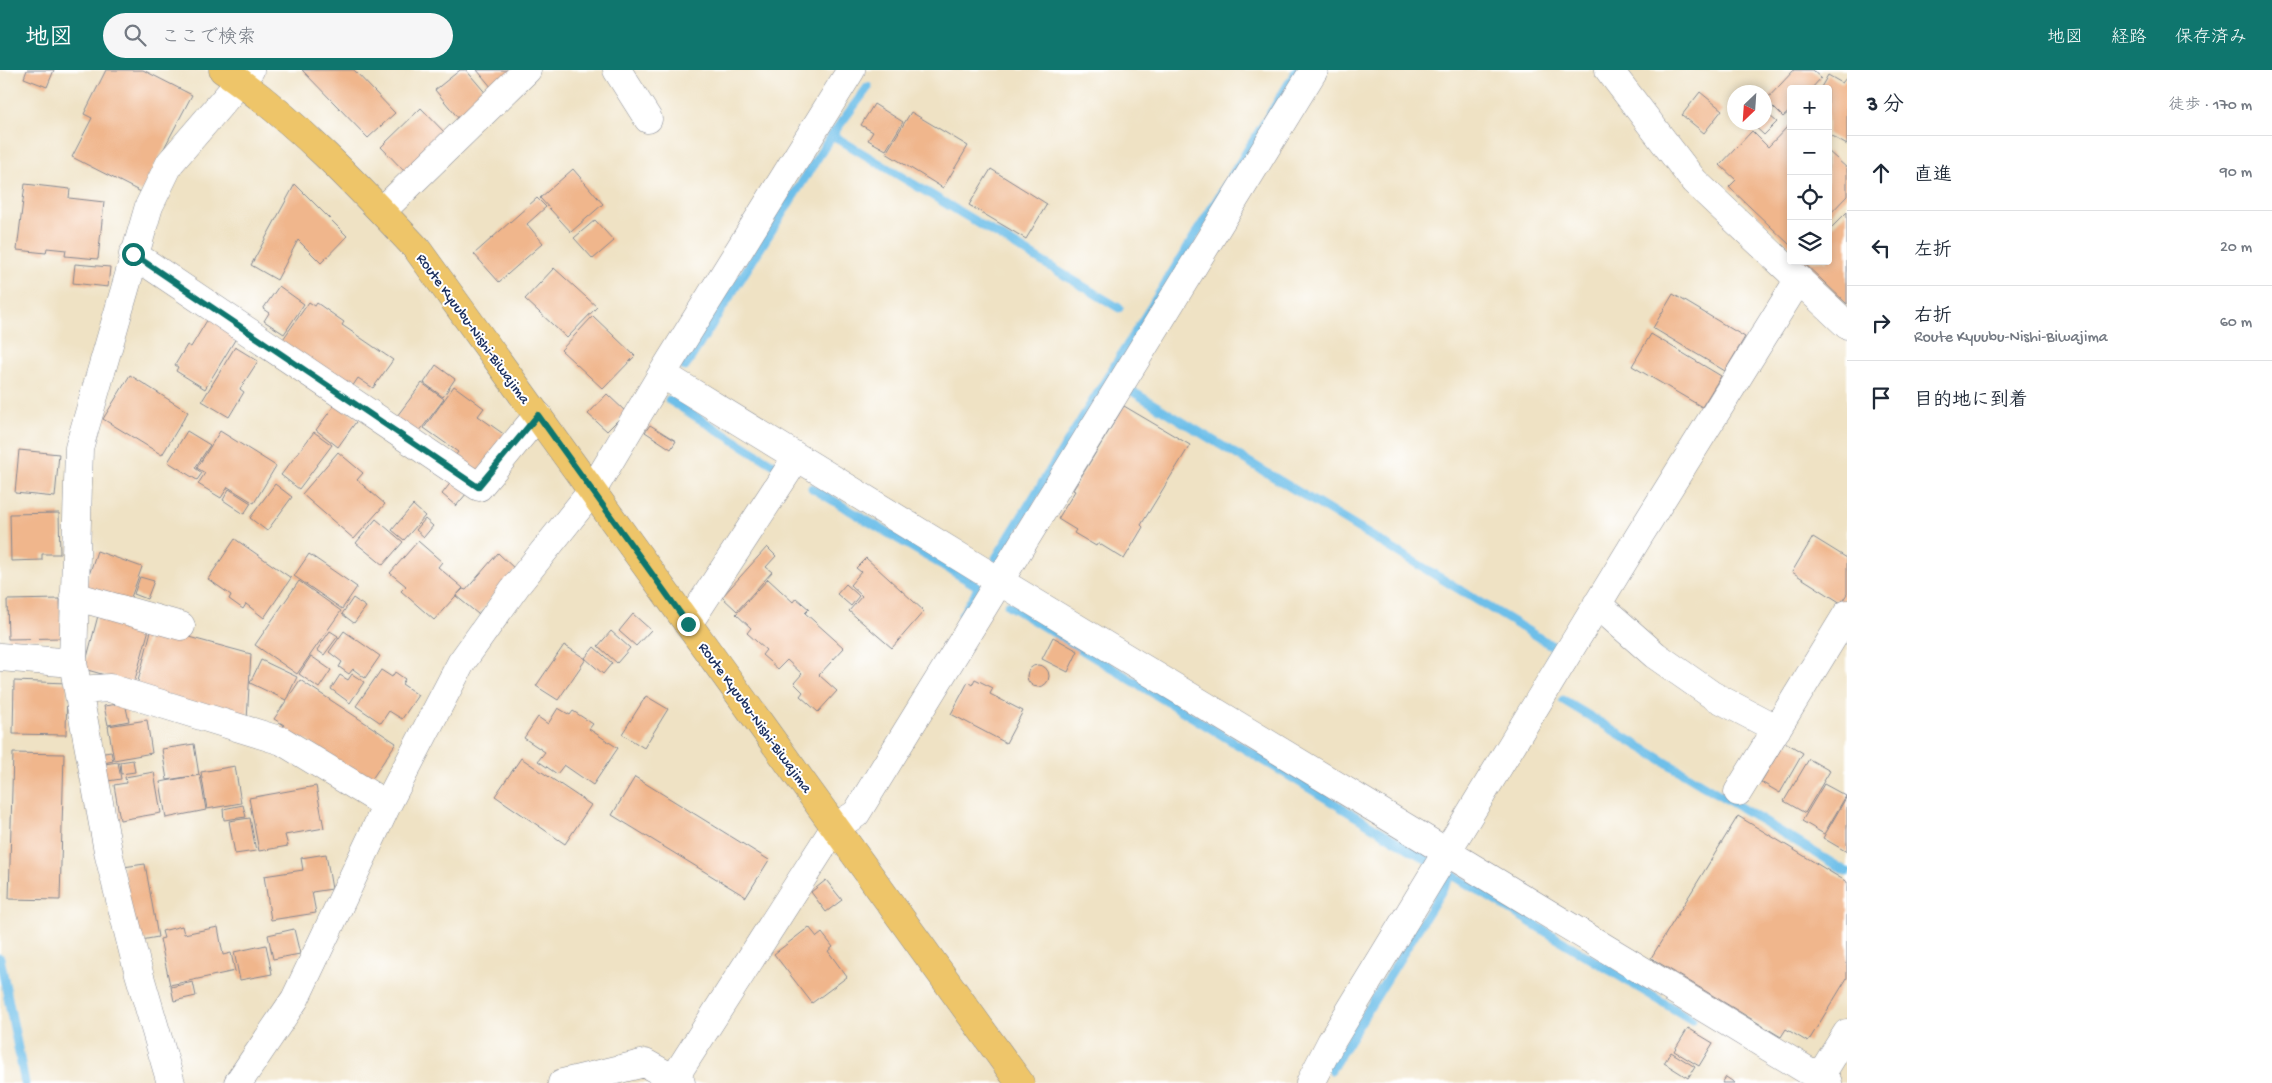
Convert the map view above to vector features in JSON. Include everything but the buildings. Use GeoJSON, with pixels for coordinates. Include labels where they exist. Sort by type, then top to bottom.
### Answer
{"type":"FeatureCollection","features":[{"type":"Feature","properties":{"kind":"main road","name":"Route Kyuubu-Nishi-Biwajima"},"geometry":{"type":"LineString","coordinates":[[238,74],[336,164],[417,249],[1020,1083]]}},
{"type":"Feature","properties":{"kind":"street"},"geometry":{"type":"LineString","coordinates":[[382,211],[527,70]]}},
{"type":"Feature","properties":{"kind":"street"},"geometry":{"type":"LineString","coordinates":[[617,70],[648,118]]}},
{"type":"Feature","properties":{"kind":"street"},"geometry":{"type":"LineString","coordinates":[[238,1083],[294,999],[387,805],[461,663],[516,586],[592,491],[662,374],[852,70]]}},
{"type":"Feature","properties":{"kind":"street"},"geometry":{"type":"LineString","coordinates":[[562,1083],[645,1063],[675,1082],[835,827],[856,814],[1314,70]]}},
{"type":"Feature","properties":{"kind":"street"},"geometry":{"type":"LineString","coordinates":[[1609,70],[1694,181],[1847,325]]}},
{"type":"Feature","properties":{"kind":"street"},"geometry":{"type":"LineString","coordinates":[[171,1083],[136,963],[109,856],[73,663],[78,448],[133,254],[149,206],[170,163],[238,74]]}},
{"type":"Feature","properties":{"kind":"street"},"geometry":{"type":"LineString","coordinates":[[133,254],[478,487],[538,415]]}},
{"type":"Feature","properties":{"kind":"street"},"geometry":{"type":"LineString","coordinates":[[1310,1083],[1331,1042],[1597,604],[1799,279]]}},
{"type":"Feature","properties":{"kind":"street"},"geometry":{"type":"LineString","coordinates":[[662,374],[999,581],[1824,1080],[1847,1033]]}},
{"type":"Feature","properties":{"kind":"street"},"geometry":{"type":"LineString","coordinates":[[688,624],[798,457]]}},
{"type":"Feature","properties":{"kind":"street"},"geometry":{"type":"LineString","coordinates":[[74,596],[181,626]]}},
{"type":"Feature","properties":{"kind":"street"},"geometry":{"type":"LineString","coordinates":[[1597,604],[1655,655],[1712,695],[1777,729]]}},
{"type":"Feature","properties":{"kind":"street"},"geometry":{"type":"LineString","coordinates":[[1738,792],[1847,614]]}},
{"type":"Feature","properties":{"kind":"street"},"geometry":{"type":"LineString","coordinates":[[0,657],[73,663]]}},
{"type":"Feature","properties":{"kind":"street"},"geometry":{"type":"LineString","coordinates":[[78,690],[110,688],[282,741],[387,805]]}},
{"type":"Feature","properties":{"kind":"waterway"},"geometry":{"type":"LineString","coordinates":[[996,558],[1297,70]]}},
{"type":"Feature","properties":{"kind":"waterway"},"geometry":{"type":"LineString","coordinates":[[685,367],[832,135],[868,87]]}},
{"type":"Feature","properties":{"kind":"waterway"},"geometry":{"type":"LineString","coordinates":[[832,135],[1119,308]]}},
{"type":"Feature","properties":{"kind":"waterway"},"geometry":{"type":"LineString","coordinates":[[1130,390],[1556,648],[1551,657]]}},
{"type":"Feature","properties":{"kind":"waterway"},"geometry":{"type":"LineString","coordinates":[[669,400],[776,466]]}},
{"type":"Feature","properties":{"kind":"waterway"},"geometry":{"type":"LineString","coordinates":[[812,488],[979,587],[962,615]]}},
{"type":"Feature","properties":{"kind":"waterway"},"geometry":{"type":"LineString","coordinates":[[1008,605],[1429,861]]}},
{"type":"Feature","properties":{"kind":"waterway"},"geometry":{"type":"LineString","coordinates":[[1563,700],[1847,872]]}},
{"type":"Feature","properties":{"kind":"waterway"},"geometry":{"type":"LineString","coordinates":[[1331,1070],[1452,874]]}},
{"type":"Feature","properties":{"kind":"waterway"},"geometry":{"type":"LineString","coordinates":[[1454,876],[1692,1020]]}},
{"type":"Feature","properties":{"kind":"waterway"},"geometry":{"type":"LineString","coordinates":[[0,958],[25,1083]]}},
{"type":"Feature","properties":{"kind":"route"},"geometry":{"type":"LineString","coordinates":[[133,254],[478,487],[538,415],[688,624]]}}]}
